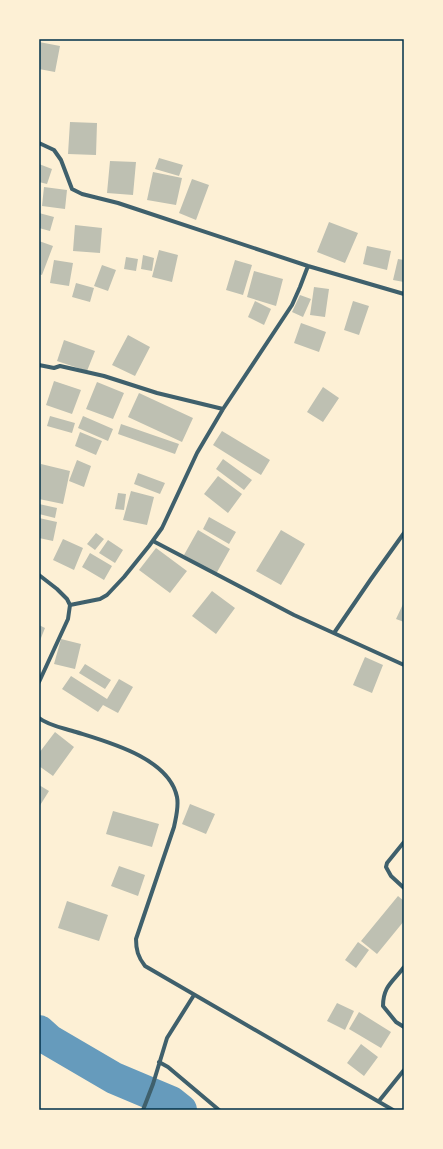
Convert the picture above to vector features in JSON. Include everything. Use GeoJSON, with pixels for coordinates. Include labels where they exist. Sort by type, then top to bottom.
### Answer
{"type":"FeatureCollection","features":[{"type":"Feature","properties":{"kind":"street"},"geometry":{"type":"LineString","coordinates":[[39,143],[54,150],[62,160],[72,189],[82,194],[118,203],[308,266],[404,294]]}},
{"type":"Feature","properties":{"kind":"street"},"geometry":{"type":"LineString","coordinates":[[70,605],[100,600],[107,595],[124,577],[153,541],[162,528],[197,453],[223,409],[292,305],[308,266]]}},
{"type":"Feature","properties":{"kind":"street"},"geometry":{"type":"LineString","coordinates":[[39,365],[48,368],[60,366],[104,376],[157,393],[223,409]]}},
{"type":"Feature","properties":{"kind":"street"},"geometry":{"type":"LineString","coordinates":[[334,633],[404,534]]}},
{"type":"Feature","properties":{"kind":"street"},"geometry":{"type":"LineString","coordinates":[[153,541],[294,615],[404,665]]}},
{"type":"Feature","properties":{"kind":"street"},"geometry":{"type":"LineString","coordinates":[[39,575],[57,589],[67,599],[70,605],[68,619],[39,682]]}},
{"type":"Feature","properties":{"kind":"street"},"geometry":{"type":"LineString","coordinates":[[39,718],[51,724],[106,741],[133,753],[152,763],[173,785],[177,797],[177,810],[174,827],[136,939],[136,950],[139,958],[145,966],[393,1110]]}},
{"type":"Feature","properties":{"kind":"street"},"geometry":{"type":"LineString","coordinates":[[404,842],[387,863],[386,867],[391,876],[404,888]]}},
{"type":"Feature","properties":{"kind":"street"},"geometry":{"type":"LineString","coordinates":[[404,967],[385,989],[382,998],[382,1006],[392,1018],[404,1028]]}},
{"type":"Feature","properties":{"kind":"street"},"geometry":{"type":"LineString","coordinates":[[143,1110],[153,1084],[167,1038],[194,995]]}},
{"type":"Feature","properties":{"kind":"street"},"geometry":{"type":"LineString","coordinates":[[159,1062],[168,1067],[219,1110]]}},
{"type":"Feature","properties":{"kind":"street"},"geometry":{"type":"LineString","coordinates":[[379,1101],[404,1070]]}},
{"type":"Feature","properties":{"kind":"building"},"geometry":{"type":"Polygon","coordinates":[[[39,42],[60,46],[55,72],[39,69],[39,42]]]}},
{"type":"Feature","properties":{"kind":"building"},"geometry":{"type":"Polygon","coordinates":[[[70,122],[97,123],[96,155],[68,154],[70,122]]]}},
{"type":"Feature","properties":{"kind":"building"},"geometry":{"type":"Polygon","coordinates":[[[159,158],[183,165],[179,176],[155,169],[159,158]]]}},
{"type":"Feature","properties":{"kind":"building"},"geometry":{"type":"Polygon","coordinates":[[[110,161],[136,162],[133,195],[107,193],[110,161]]]}},
{"type":"Feature","properties":{"kind":"building"},"geometry":{"type":"Polygon","coordinates":[[[39,164],[52,169],[47,184],[39,182],[39,164]]]}},
{"type":"Feature","properties":{"kind":"building"},"geometry":{"type":"Polygon","coordinates":[[[153,172],[182,178],[176,205],[147,200],[153,172]]]}},
{"type":"Feature","properties":{"kind":"building"},"geometry":{"type":"Polygon","coordinates":[[[192,179],[209,185],[196,220],[179,213],[192,179]]]}},
{"type":"Feature","properties":{"kind":"building"},"geometry":{"type":"Polygon","coordinates":[[[44,187],[67,190],[65,209],[42,206],[44,187]]]}},
{"type":"Feature","properties":{"kind":"building"},"geometry":{"type":"Polygon","coordinates":[[[39,213],[54,217],[50,231],[39,228],[39,213]]]}},
{"type":"Feature","properties":{"kind":"building"},"geometry":{"type":"Polygon","coordinates":[[[329,222],[358,233],[345,263],[317,252],[329,222]]]}},
{"type":"Feature","properties":{"kind":"building"},"geometry":{"type":"Polygon","coordinates":[[[75,225],[102,228],[100,253],[73,251],[75,225]]]}},
{"type":"Feature","properties":{"kind":"building"},"geometry":{"type":"Polygon","coordinates":[[[39,241],[53,246],[42,275],[39,274],[39,241]]]}},
{"type":"Feature","properties":{"kind":"building"},"geometry":{"type":"Polygon","coordinates":[[[367,246],[391,251],[387,270],[363,264],[367,246]]]}},
{"type":"Feature","properties":{"kind":"building"},"geometry":{"type":"Polygon","coordinates":[[[159,250],[178,255],[172,282],[152,277],[159,250]]]}},
{"type":"Feature","properties":{"kind":"building"},"geometry":{"type":"Polygon","coordinates":[[[143,255],[154,258],[152,271],[141,269],[143,255]]]}},
{"type":"Feature","properties":{"kind":"building"},"geometry":{"type":"Polygon","coordinates":[[[126,257],[138,259],[136,271],[124,269],[126,257]]]}},
{"type":"Feature","properties":{"kind":"building"},"geometry":{"type":"Polygon","coordinates":[[[398,259],[404,260],[404,282],[393,280],[398,259]]]}},
{"type":"Feature","properties":{"kind":"building"},"geometry":{"type":"Polygon","coordinates":[[[54,260],[73,263],[69,286],[50,283],[54,260]]]}},
{"type":"Feature","properties":{"kind":"building"},"geometry":{"type":"Polygon","coordinates":[[[235,260],[252,265],[243,295],[226,290],[235,260]]]}},
{"type":"Feature","properties":{"kind":"building"},"geometry":{"type":"Polygon","coordinates":[[[102,265],[116,270],[108,291],[94,286],[102,265]]]}},
{"type":"Feature","properties":{"kind":"building"},"geometry":{"type":"Polygon","coordinates":[[[254,271],[283,279],[276,306],[247,297],[254,271]]]}},
{"type":"Feature","properties":{"kind":"building"},"geometry":{"type":"Polygon","coordinates":[[[76,283],[94,288],[90,302],[72,297],[76,283]]]}},
{"type":"Feature","properties":{"kind":"building"},"geometry":{"type":"Polygon","coordinates":[[[314,287],[329,289],[325,317],[310,315],[314,287]]]}},
{"type":"Feature","properties":{"kind":"building"},"geometry":{"type":"Polygon","coordinates":[[[300,295],[311,299],[303,317],[292,312],[300,295]]]}},
{"type":"Feature","properties":{"kind":"building"},"geometry":{"type":"Polygon","coordinates":[[[255,301],[271,309],[264,325],[248,317],[255,301]]]}},
{"type":"Feature","properties":{"kind":"building"},"geometry":{"type":"Polygon","coordinates":[[[353,301],[369,306],[359,335],[344,330],[353,301]]]}},
{"type":"Feature","properties":{"kind":"building"},"geometry":{"type":"Polygon","coordinates":[[[301,323],[326,332],[319,352],[294,343],[301,323]]]}},
{"type":"Feature","properties":{"kind":"building"},"geometry":{"type":"Polygon","coordinates":[[[128,335],[150,347],[135,376],[112,365],[128,335]]]}},
{"type":"Feature","properties":{"kind":"building"},"geometry":{"type":"Polygon","coordinates":[[[64,340],[95,351],[87,371],[57,361],[64,340]]]}},
{"type":"Feature","properties":{"kind":"building"},"geometry":{"type":"Polygon","coordinates":[[[54,381],[81,390],[72,414],[46,405],[54,381]]]}},
{"type":"Feature","properties":{"kind":"building"},"geometry":{"type":"Polygon","coordinates":[[[97,382],[124,393],[113,419],[86,409],[97,382]]]}},
{"type":"Feature","properties":{"kind":"building"},"geometry":{"type":"Polygon","coordinates":[[[323,387],[339,398],[323,422],[307,412],[323,387]]]}},
{"type":"Feature","properties":{"kind":"building"},"geometry":{"type":"Polygon","coordinates":[[[139,393],[193,418],[182,442],[128,417],[139,393]]]}},
{"type":"Feature","properties":{"kind":"building"},"geometry":{"type":"Polygon","coordinates":[[[50,416],[75,423],[72,433],[47,426],[50,416]]]}},
{"type":"Feature","properties":{"kind":"building"},"geometry":{"type":"Polygon","coordinates":[[[83,416],[113,429],[108,441],[78,428],[83,416]]]}},
{"type":"Feature","properties":{"kind":"building"},"geometry":{"type":"Polygon","coordinates":[[[121,424],[179,444],[175,454],[118,434],[121,424]]]}},
{"type":"Feature","properties":{"kind":"building"},"geometry":{"type":"Polygon","coordinates":[[[222,431],[270,460],[261,475],[213,445],[222,431]]]}},
{"type":"Feature","properties":{"kind":"building"},"geometry":{"type":"Polygon","coordinates":[[[80,432],[102,441],[96,455],[75,446],[80,432]]]}},
{"type":"Feature","properties":{"kind":"building"},"geometry":{"type":"Polygon","coordinates":[[[223,459],[252,480],[244,490],[216,469],[223,459]]]}},
{"type":"Feature","properties":{"kind":"building"},"geometry":{"type":"Polygon","coordinates":[[[77,460],[91,466],[84,487],[69,481],[77,460]]]}},
{"type":"Feature","properties":{"kind":"building"},"geometry":{"type":"Polygon","coordinates":[[[41,464],[70,471],[63,504],[39,499],[39,474],[41,464]]]}},
{"type":"Feature","properties":{"kind":"building"},"geometry":{"type":"Polygon","coordinates":[[[138,473],[165,483],[160,494],[134,484],[138,473]]]}},
{"type":"Feature","properties":{"kind":"building"},"geometry":{"type":"Polygon","coordinates":[[[218,476],[242,494],[228,513],[204,494],[218,476]]]}},
{"type":"Feature","properties":{"kind":"building"},"geometry":{"type":"Polygon","coordinates":[[[131,491],[154,497],[147,525],[123,520],[131,491]]]}},
{"type":"Feature","properties":{"kind":"building"},"geometry":{"type":"Polygon","coordinates":[[[118,493],[126,494],[124,510],[115,509],[118,493]]]}},
{"type":"Feature","properties":{"kind":"building"},"geometry":{"type":"Polygon","coordinates":[[[39,504],[57,508],[55,518],[39,514],[39,504]]]}},
{"type":"Feature","properties":{"kind":"building"},"geometry":{"type":"Polygon","coordinates":[[[209,517],[236,532],[229,544],[203,529],[209,517]]]}},
{"type":"Feature","properties":{"kind":"building"},"geometry":{"type":"Polygon","coordinates":[[[39,518],[57,522],[53,541],[39,538],[39,518]]]}},
{"type":"Feature","properties":{"kind":"building"},"geometry":{"type":"Polygon","coordinates":[[[198,530],[230,549],[216,574],[184,555],[198,530]]]}},
{"type":"Feature","properties":{"kind":"building"},"geometry":{"type":"Polygon","coordinates":[[[281,530],[305,544],[281,585],[256,571],[281,530]]]}},
{"type":"Feature","properties":{"kind":"building"},"geometry":{"type":"Polygon","coordinates":[[[96,533],[104,539],[95,550],[87,544],[96,533]]]}},
{"type":"Feature","properties":{"kind":"building"},"geometry":{"type":"Polygon","coordinates":[[[63,539],[83,548],[74,570],[53,560],[63,539]]]}},
{"type":"Feature","properties":{"kind":"building"},"geometry":{"type":"Polygon","coordinates":[[[108,540],[123,550],[115,563],[99,553],[108,540]]]}},
{"type":"Feature","properties":{"kind":"building"},"geometry":{"type":"Polygon","coordinates":[[[156,548],[187,571],[170,593],[139,570],[156,548]]]}},
{"type":"Feature","properties":{"kind":"building"},"geometry":{"type":"Polygon","coordinates":[[[90,553],[112,566],[104,580],[82,567],[90,553]]]}},
{"type":"Feature","properties":{"kind":"building"},"geometry":{"type":"Polygon","coordinates":[[[212,591],[235,608],[216,634],[192,616],[212,591]]]}},
{"type":"Feature","properties":{"kind":"building"},"geometry":{"type":"Polygon","coordinates":[[[404,602],[404,622],[396,619],[404,602]]]}},
{"type":"Feature","properties":{"kind":"building"},"geometry":{"type":"Polygon","coordinates":[[[39,625],[45,628],[39,643],[39,625]]]}},
{"type":"Feature","properties":{"kind":"building"},"geometry":{"type":"Polygon","coordinates":[[[61,639],[81,644],[75,669],[54,664],[61,639]]]}},
{"type":"Feature","properties":{"kind":"building"},"geometry":{"type":"Polygon","coordinates":[[[365,657],[383,665],[372,693],[353,685],[365,657]]]}},
{"type":"Feature","properties":{"kind":"building"},"geometry":{"type":"Polygon","coordinates":[[[85,664],[111,680],[105,689],[79,673],[85,664]]]}},
{"type":"Feature","properties":{"kind":"building"},"geometry":{"type":"Polygon","coordinates":[[[71,676],[107,699],[119,679],[133,687],[118,713],[103,705],[98,712],[62,689],[71,676]]]}},
{"type":"Feature","properties":{"kind":"building"},"geometry":{"type":"Polygon","coordinates":[[[55,732],[74,747],[53,776],[39,766],[39,753],[55,732]]]}},
{"type":"Feature","properties":{"kind":"building"},"geometry":{"type":"Polygon","coordinates":[[[39,785],[49,791],[39,807],[39,785]]]}},
{"type":"Feature","properties":{"kind":"building"},"geometry":{"type":"Polygon","coordinates":[[[190,804],[215,814],[206,834],[182,824],[190,804]]]}},
{"type":"Feature","properties":{"kind":"building"},"geometry":{"type":"Polygon","coordinates":[[[113,811],[159,824],[152,847],[106,834],[113,811]]]}},
{"type":"Feature","properties":{"kind":"building"},"geometry":{"type":"Polygon","coordinates":[[[119,866],[145,875],[138,896],[111,886],[119,866]]]}},
{"type":"Feature","properties":{"kind":"building"},"geometry":{"type":"Polygon","coordinates":[[[398,896],[404,901],[404,921],[377,954],[361,941],[398,896]]]}},
{"type":"Feature","properties":{"kind":"building"},"geometry":{"type":"Polygon","coordinates":[[[67,901],[108,915],[99,941],[58,928],[67,901]]]}},
{"type":"Feature","properties":{"kind":"building"},"geometry":{"type":"Polygon","coordinates":[[[358,942],[369,950],[356,968],[345,960],[358,942]]]}},
{"type":"Feature","properties":{"kind":"building"},"geometry":{"type":"Polygon","coordinates":[[[337,1003],[354,1011],[345,1030],[327,1021],[337,1003]]]}},
{"type":"Feature","properties":{"kind":"building"},"geometry":{"type":"Polygon","coordinates":[[[359,1012],[391,1032],[381,1048],[349,1029],[359,1012]]]}},
{"type":"Feature","properties":{"kind":"building"},"geometry":{"type":"Polygon","coordinates":[[[361,1044],[378,1057],[364,1076],[347,1063],[361,1044]]]}},
{"type":"Feature","properties":{"kind":"waterway"},"geometry":{"type":"LineString","coordinates":[[39,1031],[49,1040],[114,1078],[171,1102],[181,1110]]}}]}
